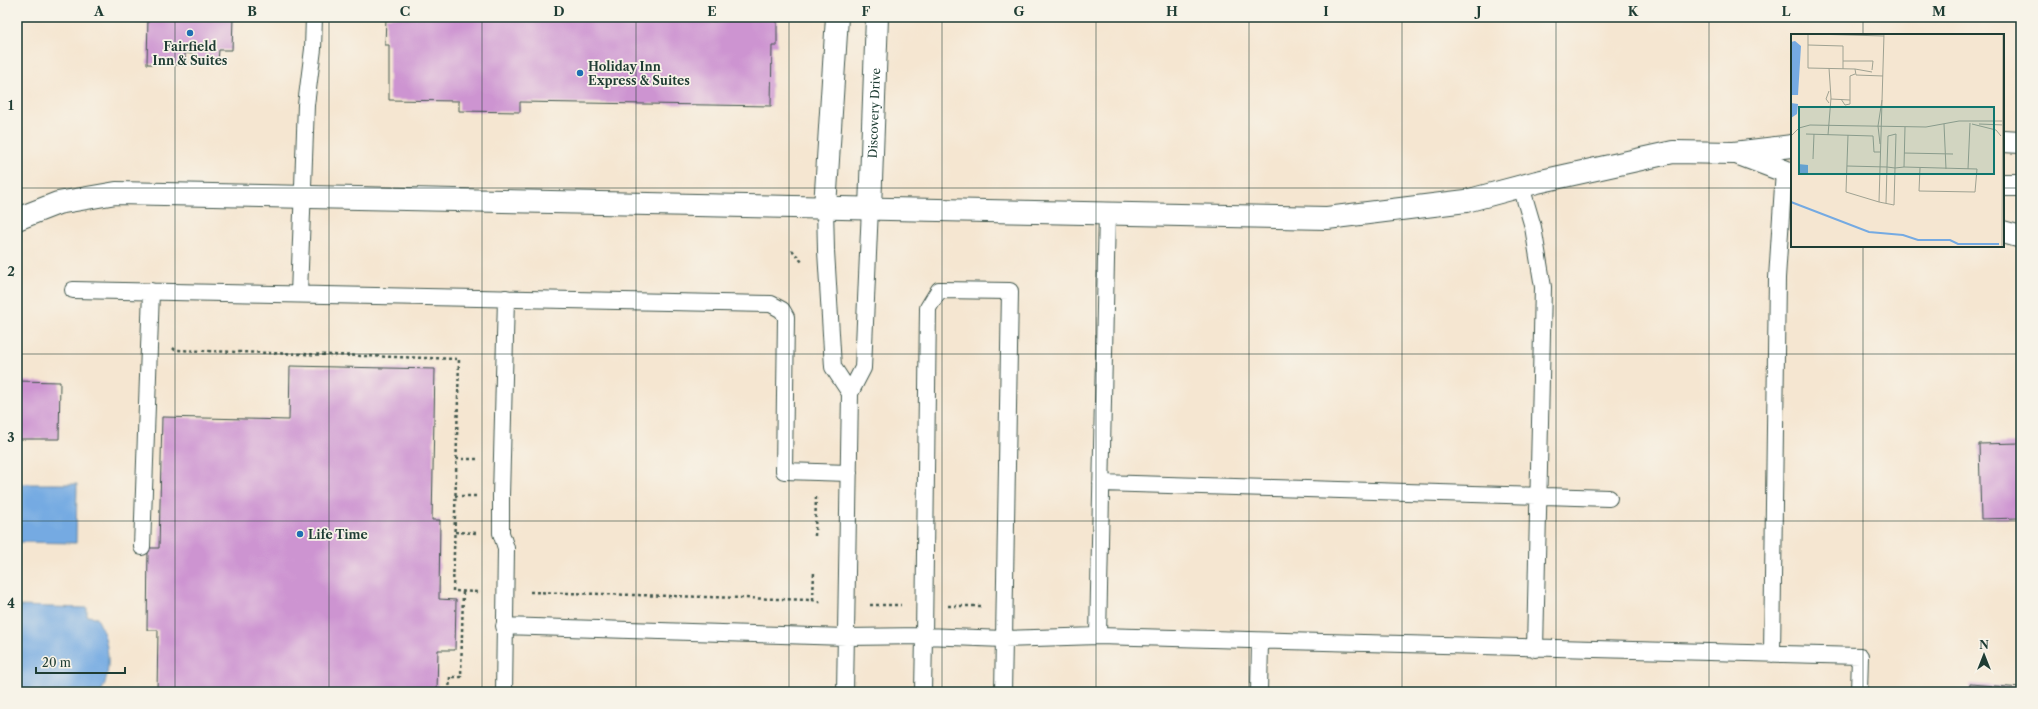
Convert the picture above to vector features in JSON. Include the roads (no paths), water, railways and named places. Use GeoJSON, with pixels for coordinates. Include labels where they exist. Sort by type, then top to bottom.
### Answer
{"type":"FeatureCollection","features":[{"type":"Feature","properties":{"kind":"street"},"geometry":{"type":"LineString","coordinates":[[825,207],[837,17]]}},
{"type":"Feature","properties":{"kind":"street","name":"Discovery Drive"},"geometry":{"type":"LineString","coordinates":[[870,208],[877,17]]}},
{"type":"Feature","properties":{"kind":"street"},"geometry":{"type":"LineString","coordinates":[[2004,141],[2021,142]]}},
{"type":"Feature","properties":{"kind":"street"},"geometry":{"type":"LineString","coordinates":[[17,219],[58,203],[116,193],[1327,218],[1466,201],[1521,186],[1673,152],[1734,153],[1791,146]]}},
{"type":"Feature","properties":{"kind":"street"},"geometry":{"type":"LineString","coordinates":[[1734,153],[1788,173]]}},
{"type":"Feature","properties":{"kind":"street"},"geometry":{"type":"LineString","coordinates":[[2004,185],[2021,185]]}},
{"type":"Feature","properties":{"kind":"street"},"geometry":{"type":"LineString","coordinates":[[2004,232],[2021,238]]}},
{"type":"Feature","properties":{"kind":"lane"},"geometry":{"type":"LineString","coordinates":[[299,294],[304,197],[306,105],[313,49],[314,17]]}},
{"type":"Feature","properties":{"kind":"lane"},"geometry":{"type":"LineString","coordinates":[[1772,654],[1777,278],[1788,173]]}},
{"type":"Feature","properties":{"kind":"lane"},"geometry":{"type":"LineString","coordinates":[[1521,186],[1533,228],[1543,287],[1535,649]]}},
{"type":"Feature","properties":{"kind":"lane"},"geometry":{"type":"LineString","coordinates":[[825,207],[833,367],[850,393]]}},
{"type":"Feature","properties":{"kind":"lane"},"geometry":{"type":"LineString","coordinates":[[845,692],[850,393],[863,368],[870,208]]}},
{"type":"Feature","properties":{"kind":"lane"},"geometry":{"type":"LineString","coordinates":[[1098,636],[1107,213]]}},
{"type":"Feature","properties":{"kind":"lane"},"geometry":{"type":"LineString","coordinates":[[73,290],[771,304],[782,310],[786,317],[784,471],[849,473]]}},
{"type":"Feature","properties":{"kind":"lane"},"geometry":{"type":"LineString","coordinates":[[923,692],[928,308],[939,290],[1010,291],[1004,692]]}},
{"type":"Feature","properties":{"kind":"lane"},"geometry":{"type":"LineString","coordinates":[[142,546],[151,291]]}},
{"type":"Feature","properties":{"kind":"lane"},"geometry":{"type":"LineString","coordinates":[[504,692],[506,548],[501,533],[501,496],[506,298]]}},
{"type":"Feature","properties":{"kind":"lane"},"geometry":{"type":"LineString","coordinates":[[1101,482],[1609,498]]}},
{"type":"Feature","properties":{"kind":"lane"},"geometry":{"type":"LineString","coordinates":[[504,626],[846,637],[924,636],[1004,639],[1098,636],[1535,649],[1860,656],[1859,692]]}},
{"type":"Feature","properties":{"kind":"lane"},"geometry":{"type":"LineString","coordinates":[[1259,692],[1260,641]]}},
{"type":"Feature","properties":{"kind":"water"},"geometry":{"type":"Polygon","coordinates":[[[17,484],[77,484],[76,543],[17,542],[17,484]]]}},
{"type":"Feature","properties":{"kind":"water"},"geometry":{"type":"Polygon","coordinates":[[[17,606],[87,608],[87,616],[96,617],[104,634],[108,654],[107,674],[105,684],[101,692],[17,692],[17,606]]]}},
{"type":"Feature","properties":{"kind":"place","name":"Fairfield Inn & Suites"},"geometry":{"type":"Point","coordinates":[190,33]}},
{"type":"Feature","properties":{"kind":"place","name":"Holiday Inn Express & Suites"},"geometry":{"type":"Point","coordinates":[580,73]}},
{"type":"Feature","properties":{"kind":"place","name":"Life Time"},"geometry":{"type":"Point","coordinates":[300,534]}}]}
